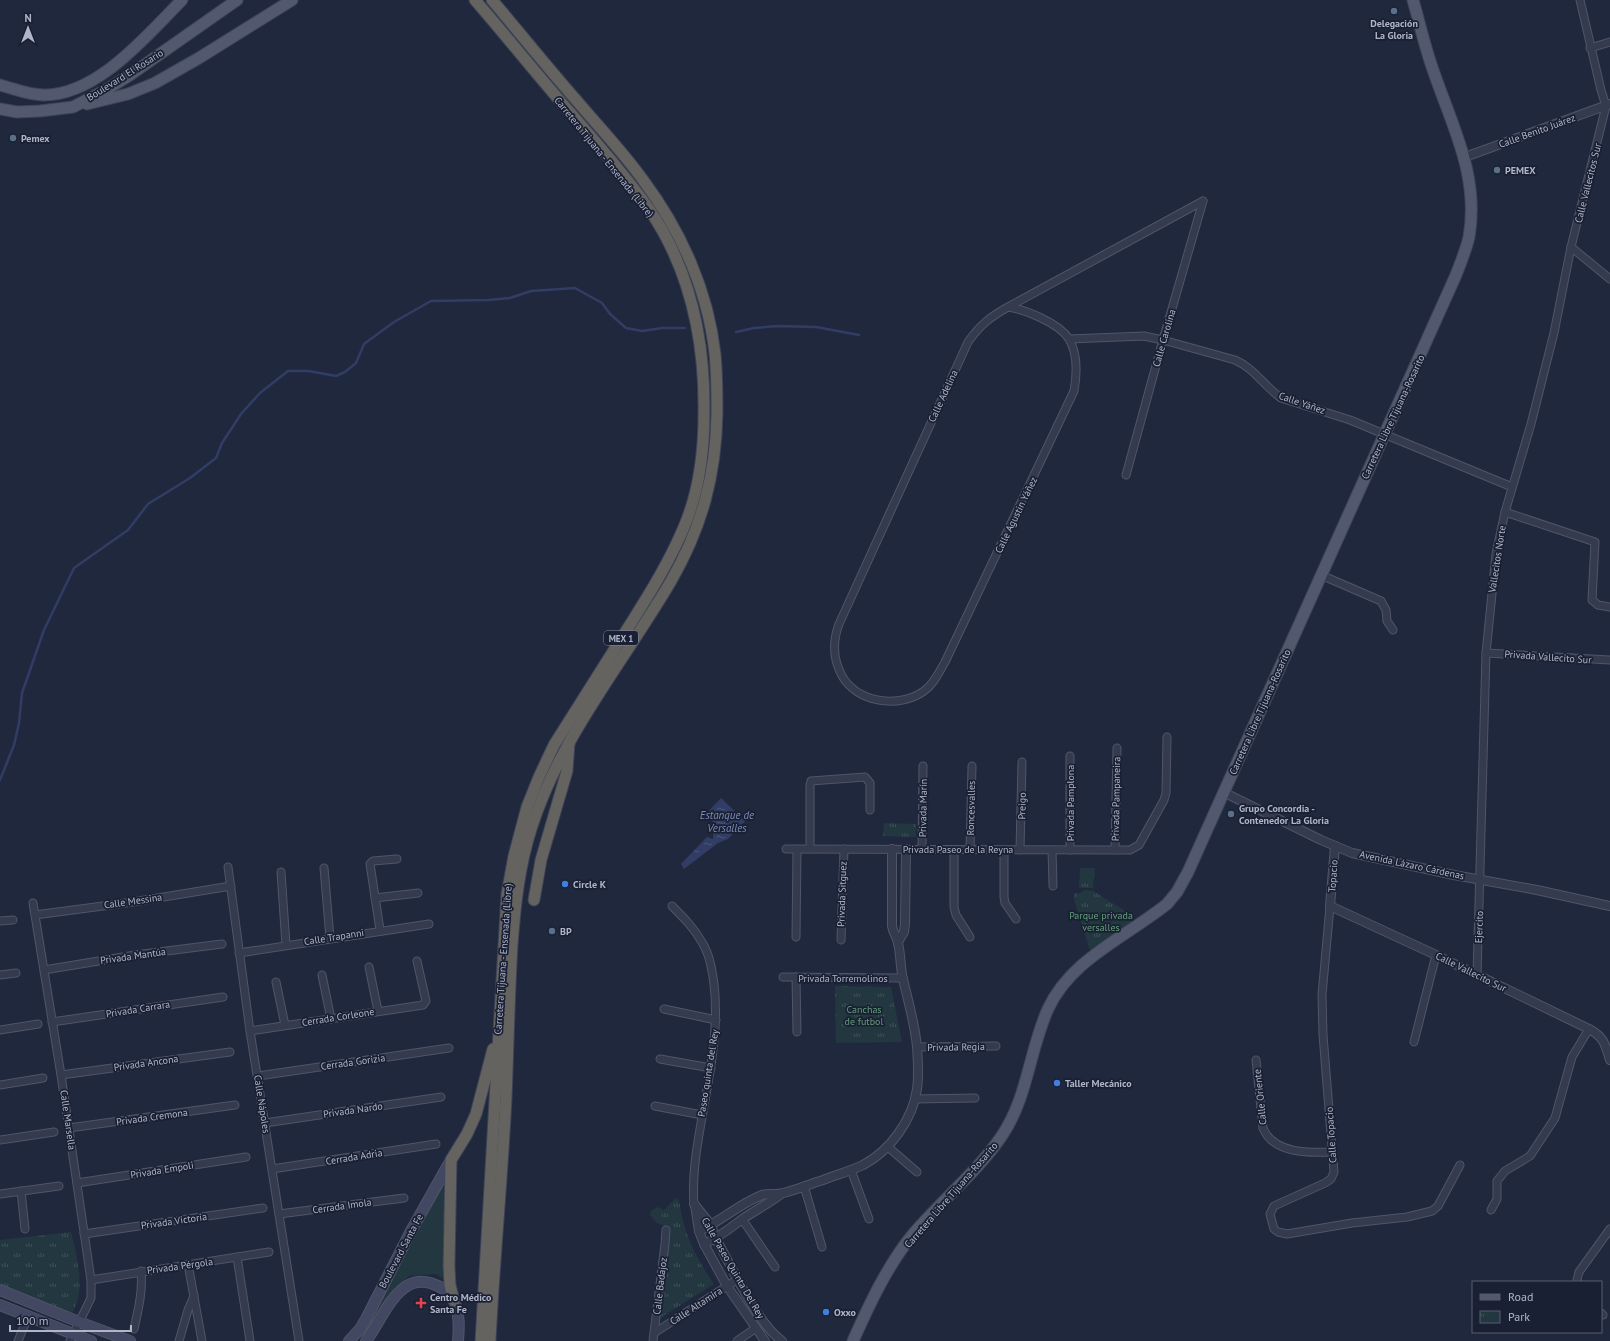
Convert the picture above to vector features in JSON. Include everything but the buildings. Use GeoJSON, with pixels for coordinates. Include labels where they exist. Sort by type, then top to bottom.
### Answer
{"type":"FeatureCollection","features":[{"type":"Feature","properties":{"kind":"highway","name":"Carretera Tijuana - Ensenada (Libre)"},"geometry":{"type":"LineString","coordinates":[[475,0],[620,172],[648,208],[659,226],[684,279],[695,318],[701,347],[704,402],[704,432],[700,473],[685,526],[666,566],[554,745],[527,807],[514,856],[507,894],[498,1024],[496,1093],[481,1341]]}},
{"type":"Feature","properties":{"kind":"highway","name":"Carretera Tijuana - Ensenada (Libre)"},"geometry":{"type":"LineString","coordinates":[[490,1341],[506,1102],[511,965],[517,894],[528,840],[536,813],[551,777],[569,741],[670,582],[695,532],[705,507],[714,462],[717,392],[715,352],[704,299],[685,248],[664,211],[629,162],[529,46],[492,0]]}},
{"type":"Feature","properties":{"kind":"highway"},"geometry":{"type":"LineString","coordinates":[[534,900],[541,860],[567,772],[569,741]]}},
{"type":"Feature","properties":{"kind":"highway"},"geometry":{"type":"LineString","coordinates":[[454,1301],[450,1285],[449,1266],[451,1160],[467,1134],[476,1114],[498,1024]]}},
{"type":"Feature","properties":{"kind":"main road","name":"Boulevard El Rosario"},"geometry":{"type":"LineString","coordinates":[[0,85],[30,94],[45,95],[58,94],[80,87],[108,70],[130,51],[182,0]]}},
{"type":"Feature","properties":{"kind":"main road","name":"Boulevard El Rosario"},"geometry":{"type":"LineString","coordinates":[[0,109],[17,112],[33,112],[73,107],[104,91],[130,75],[237,0]]}},
{"type":"Feature","properties":{"kind":"main road"},"geometry":{"type":"LineString","coordinates":[[73,107],[128,94],[155,83],[212,50],[292,0]]}},
{"type":"Feature","properties":{"kind":"main road","name":"Carretera Libre Tijuana-Rosarito"},"geometry":{"type":"LineString","coordinates":[[852,1341],[895,1260],[914,1234],[986,1156],[1009,1124],[1028,1075],[1034,1047],[1043,1022],[1057,993],[1081,965],[1167,904],[1177,892],[1225,793],[1321,576],[1386,434],[1466,251],[1471,222],[1469,175],[1465,157],[1431,64],[1413,0]]}},
{"type":"Feature","properties":{"kind":"main road","name":"Boulevard Santa Fe"},"geometry":{"type":"LineString","coordinates":[[349,1341],[360,1329],[366,1319],[411,1231],[451,1160]]}},
{"type":"Feature","properties":{"kind":"main road","name":"Boulevard Santa Fe"},"geometry":{"type":"LineString","coordinates":[[366,1341],[388,1307],[403,1288],[413,1282],[425,1281],[437,1285],[454,1301]]}},
{"type":"Feature","properties":{"kind":"main road"},"geometry":{"type":"LineString","coordinates":[[0,1290],[130,1341]]}},
{"type":"Feature","properties":{"kind":"main road"},"geometry":{"type":"LineString","coordinates":[[454,1301],[457,1312],[458,1341]]}},
{"type":"Feature","properties":{"kind":"main road"},"geometry":{"type":"LineString","coordinates":[[0,1305],[71,1337],[91,1341]]}},
{"type":"Feature","properties":{"kind":"street","name":"Calle Vallecitos Sur"},"geometry":{"type":"LineString","coordinates":[[1571,247],[1608,105],[1590,48],[1580,0]]}},
{"type":"Feature","properties":{"kind":"street"},"geometry":{"type":"LineString","coordinates":[[1590,48],[1610,42]]}},
{"type":"Feature","properties":{"kind":"street","name":"Calle Benito Juárez"},"geometry":{"type":"LineString","coordinates":[[1465,157],[1608,105]]}},
{"type":"Feature","properties":{"kind":"street","name":"Calle Adelina"},"geometry":{"type":"LineString","coordinates":[[865,696],[850,686],[842,675],[837,663],[834,649],[835,635],[968,342],[978,328],[988,319],[1008,307],[1203,201]]}},
{"type":"Feature","properties":{"kind":"street","name":"Calle Carolina"},"geometry":{"type":"LineString","coordinates":[[1126,475],[1203,201]]}},
{"type":"Feature","properties":{"kind":"street"},"geometry":{"type":"LineString","coordinates":[[1571,247],[1610,279]]}},
{"type":"Feature","properties":{"kind":"street","name":"Vallecitos Norte"},"geometry":{"type":"LineString","coordinates":[[1480,879],[1486,653],[1493,574],[1505,512],[1531,424],[1552,341],[1571,247]]}},
{"type":"Feature","properties":{"kind":"street"},"geometry":{"type":"LineString","coordinates":[[1008,307],[1022,309],[1037,315],[1057,327],[1069,339]]}},
{"type":"Feature","properties":{"kind":"street","name":"Calle Yáñez"},"geometry":{"type":"LineString","coordinates":[[1069,339],[1144,336],[1235,360],[1244,364],[1272,392],[1281,398],[1322,410],[1386,434],[1442,459],[1512,487]]}},
{"type":"Feature","properties":{"kind":"street","name":"Calle Agustin Yáñez"},"geometry":{"type":"LineString","coordinates":[[865,696],[883,702],[899,701],[914,697],[925,691],[934,682],[946,662],[1074,391],[1076,366],[1074,353],[1069,339]]}},
{"type":"Feature","properties":{"kind":"street"},"geometry":{"type":"LineString","coordinates":[[1505,512],[1595,542],[1592,600],[1598,605],[1610,607]]}},
{"type":"Feature","properties":{"kind":"street"},"geometry":{"type":"LineString","coordinates":[[1321,576],[1381,601],[1386,610],[1387,621],[1393,630]]}},
{"type":"Feature","properties":{"kind":"street","name":"Privada Vallecito Sur"},"geometry":{"type":"LineString","coordinates":[[1486,653],[1610,660]]}},
{"type":"Feature","properties":{"kind":"street","name":"Privada Paseo de la Reyna"},"geometry":{"type":"LineString","coordinates":[[786,849],[1130,850],[1139,844],[1164,800],[1166,793],[1167,737]]}},
{"type":"Feature","properties":{"kind":"street","name":"Privada Pampaneira"},"geometry":{"type":"LineString","coordinates":[[1115,850],[1117,748]]}},
{"type":"Feature","properties":{"kind":"street","name":"Privada Pamplona"},"geometry":{"type":"LineString","coordinates":[[1070,756],[1070,850]]}},
{"type":"Feature","properties":{"kind":"street","name":"Preigo"},"geometry":{"type":"LineString","coordinates":[[1020,850],[1022,762]]}},
{"type":"Feature","properties":{"kind":"street","name":"Privada Marín"},"geometry":{"type":"LineString","coordinates":[[922,850],[923,766]]}},
{"type":"Feature","properties":{"kind":"street","name":"Roncesvalles"},"geometry":{"type":"LineString","coordinates":[[970,850],[972,766]]}},
{"type":"Feature","properties":{"kind":"street"},"geometry":{"type":"LineString","coordinates":[[810,849],[811,781],[866,777],[869,779],[870,783],[870,810]]}},
{"type":"Feature","properties":{"kind":"street","name":"Avenida Lázaro Cárdenas"},"geometry":{"type":"LineString","coordinates":[[1225,793],[1352,853],[1610,906]]}},
{"type":"Feature","properties":{"kind":"street","name":"Topacio"},"geometry":{"type":"LineString","coordinates":[[1330,906],[1335,846]]}},
{"type":"Feature","properties":{"kind":"street"},"geometry":{"type":"LineString","coordinates":[[796,937],[797,849]]}},
{"type":"Feature","properties":{"kind":"street","name":"Privada Sitguez"},"geometry":{"type":"LineString","coordinates":[[841,940],[844,849]]}},
{"type":"Feature","properties":{"kind":"street"},"geometry":{"type":"LineString","coordinates":[[699,1231],[711,1225],[737,1207],[764,1194],[781,1194],[851,1170],[877,1156],[888,1146],[902,1128],[915,1099],[919,1072],[917,1047],[903,978],[898,942],[892,926],[892,849]]}},
{"type":"Feature","properties":{"kind":"street"},"geometry":{"type":"LineString","coordinates":[[898,942],[904,932],[905,924],[906,849]]}},
{"type":"Feature","properties":{"kind":"street"},"geometry":{"type":"LineString","coordinates":[[954,850],[954,907],[956,915],[970,937]]}},
{"type":"Feature","properties":{"kind":"street"},"geometry":{"type":"LineString","coordinates":[[1004,850],[1005,903],[1016,919]]}},
{"type":"Feature","properties":{"kind":"street"},"geometry":{"type":"LineString","coordinates":[[1052,850],[1053,886]]}},
{"type":"Feature","properties":{"kind":"street"},"geometry":{"type":"LineString","coordinates":[[380,930],[370,863],[374,861],[396,859]]}},
{"type":"Feature","properties":{"kind":"street","name":"Calle Nápoles"},"geometry":{"type":"LineString","coordinates":[[228,867],[250,1031],[299,1341]]}},
{"type":"Feature","properties":{"kind":"street"},"geometry":{"type":"LineString","coordinates":[[324,868],[330,938]]}},
{"type":"Feature","properties":{"kind":"street"},"geometry":{"type":"LineString","coordinates":[[281,872],[286,945]]}},
{"type":"Feature","properties":{"kind":"street","name":"Ejercito"},"geometry":{"type":"LineString","coordinates":[[1477,975],[1480,879]]}},
{"type":"Feature","properties":{"kind":"street","name":"Calle Messina"},"geometry":{"type":"LineString","coordinates":[[35,915],[133,902],[231,886]]}},
{"type":"Feature","properties":{"kind":"street"},"geometry":{"type":"LineString","coordinates":[[375,898],[418,893]]}},
{"type":"Feature","properties":{"kind":"street","name":"Calle Marsella"},"geometry":{"type":"LineString","coordinates":[[33,903],[61,1074],[91,1280],[91,1298],[71,1337]]}},
{"type":"Feature","properties":{"kind":"street","name":"Paseo quinta del Rey"},"geometry":{"type":"LineString","coordinates":[[672,906],[696,932],[704,944],[709,957],[715,994],[716,1020],[711,1068],[702,1115],[692,1183],[694,1204]]}},
{"type":"Feature","properties":{"kind":"street","name":"Calle Vallecito Sur"},"geometry":{"type":"LineString","coordinates":[[1330,906],[1436,954],[1589,1029],[1598,1034],[1608,1046]]}},
{"type":"Feature","properties":{"kind":"street","name":"Calle Topacio"},"geometry":{"type":"LineString","coordinates":[[1330,906],[1322,995],[1323,1035],[1334,1172],[1331,1179],[1274,1206],[1270,1211],[1270,1218],[1274,1228],[1281,1234],[1292,1234],[1352,1223],[1407,1217],[1432,1211],[1438,1206],[1460,1165]]}},
{"type":"Feature","properties":{"kind":"street"},"geometry":{"type":"LineString","coordinates":[[0,921],[13,920]]}},
{"type":"Feature","properties":{"kind":"street","name":"Calle Trapanni"},"geometry":{"type":"LineString","coordinates":[[239,952],[380,930],[429,924]]}},
{"type":"Feature","properties":{"kind":"street","name":"Privada Mantúa"},"geometry":{"type":"LineString","coordinates":[[44,970],[135,954],[222,944]]}},
{"type":"Feature","properties":{"kind":"street"},"geometry":{"type":"LineString","coordinates":[[1414,1042],[1436,954]]}},
{"type":"Feature","properties":{"kind":"street","name":"Cerrada Corleone"},"geometry":{"type":"LineString","coordinates":[[250,1031],[423,1005],[425,1003],[417,961]]}},
{"type":"Feature","properties":{"kind":"street"},"geometry":{"type":"LineString","coordinates":[[369,967],[378,1011]]}},
{"type":"Feature","properties":{"kind":"street"},"geometry":{"type":"LineString","coordinates":[[0,975],[16,973]]}},
{"type":"Feature","properties":{"kind":"street"},"geometry":{"type":"LineString","coordinates":[[322,975],[331,1019]]}},
{"type":"Feature","properties":{"kind":"street","name":"Privada Torremolinos"},"geometry":{"type":"LineString","coordinates":[[783,977],[903,978]]}},
{"type":"Feature","properties":{"kind":"street"},"geometry":{"type":"LineString","coordinates":[[796,977],[797,1032]]}},
{"type":"Feature","properties":{"kind":"street"},"geometry":{"type":"LineString","coordinates":[[276,982],[285,1025]]}},
{"type":"Feature","properties":{"kind":"street","name":"Privada Carrara"},"geometry":{"type":"LineString","coordinates":[[52,1022],[223,996]]}},
{"type":"Feature","properties":{"kind":"street"},"geometry":{"type":"LineString","coordinates":[[664,1009],[716,1020]]}},
{"type":"Feature","properties":{"kind":"street"},"geometry":{"type":"LineString","coordinates":[[0,1030],[38,1024]]}},
{"type":"Feature","properties":{"kind":"street"},"geometry":{"type":"LineString","coordinates":[[1491,1210],[1497,1199],[1497,1181],[1505,1171],[1530,1156],[1555,1118],[1572,1057],[1589,1029]]}},
{"type":"Feature","properties":{"kind":"street","name":"Privada Regia"},"geometry":{"type":"LineString","coordinates":[[917,1047],[996,1046]]}},
{"type":"Feature","properties":{"kind":"street"},"geometry":{"type":"LineString","coordinates":[[1608,1046],[1610,1060]]}},
{"type":"Feature","properties":{"kind":"street","name":"Cerrada Gorizia"},"geometry":{"type":"LineString","coordinates":[[258,1076],[449,1048]]}},
{"type":"Feature","properties":{"kind":"street","name":"Privada Ancona"},"geometry":{"type":"LineString","coordinates":[[61,1074],[230,1052]]}},
{"type":"Feature","properties":{"kind":"street"},"geometry":{"type":"LineString","coordinates":[[660,1059],[711,1068]]}},
{"type":"Feature","properties":{"kind":"street","name":"Calle Oriente"},"geometry":{"type":"LineString","coordinates":[[1256,1060],[1263,1128],[1266,1135],[1282,1146],[1300,1151],[1311,1153],[1332,1152]]}},
{"type":"Feature","properties":{"kind":"street"},"geometry":{"type":"LineString","coordinates":[[0,1085],[42,1078]]}},
{"type":"Feature","properties":{"kind":"street","name":"Privada Nardo"},"geometry":{"type":"LineString","coordinates":[[265,1123],[441,1097]]}},
{"type":"Feature","properties":{"kind":"street"},"geometry":{"type":"LineString","coordinates":[[915,1099],[975,1098]]}},
{"type":"Feature","properties":{"kind":"street","name":"Privada Cremona"},"geometry":{"type":"LineString","coordinates":[[69,1128],[235,1105]]}},
{"type":"Feature","properties":{"kind":"street"},"geometry":{"type":"LineString","coordinates":[[655,1106],[702,1115]]}},
{"type":"Feature","properties":{"kind":"street"},"geometry":{"type":"LineString","coordinates":[[0,1140],[54,1132]]}},
{"type":"Feature","properties":{"kind":"street","name":"Cerrada Adria"},"geometry":{"type":"LineString","coordinates":[[272,1169],[436,1144]]}},
{"type":"Feature","properties":{"kind":"street"},"geometry":{"type":"LineString","coordinates":[[888,1146],[917,1172]]}},
{"type":"Feature","properties":{"kind":"street","name":"Privada Empoli"},"geometry":{"type":"LineString","coordinates":[[77,1183],[246,1157]]}},
{"type":"Feature","properties":{"kind":"street"},"geometry":{"type":"LineString","coordinates":[[851,1170],[868,1219]]}},
{"type":"Feature","properties":{"kind":"street"},"geometry":{"type":"LineString","coordinates":[[0,1194],[59,1186]]}},
{"type":"Feature","properties":{"kind":"street"},"geometry":{"type":"LineString","coordinates":[[804,1186],[822,1247]]}},
{"type":"Feature","properties":{"kind":"street"},"geometry":{"type":"LineString","coordinates":[[21,1191],[25,1229]]}},
{"type":"Feature","properties":{"kind":"street"},"geometry":{"type":"LineString","coordinates":[[704,1244],[716,1239],[742,1219],[769,1204],[781,1194]]}},
{"type":"Feature","properties":{"kind":"street","name":"Cerrada Imola"},"geometry":{"type":"LineString","coordinates":[[279,1214],[404,1198]]}},
{"type":"Feature","properties":{"kind":"street","name":"Calle Paseo Quinta Del Rey"},"geometry":{"type":"LineString","coordinates":[[694,1204],[711,1225],[716,1239],[760,1318],[777,1340]]}},
{"type":"Feature","properties":{"kind":"street","name":"Calle Paseo Quinta Del Rey"},"geometry":{"type":"LineString","coordinates":[[694,1204],[699,1231],[704,1244],[727,1286],[765,1341]]}},
{"type":"Feature","properties":{"kind":"street","name":"Privada Victoria"},"geometry":{"type":"LineString","coordinates":[[84,1234],[263,1208]]}},
{"type":"Feature","properties":{"kind":"street"},"geometry":{"type":"LineString","coordinates":[[742,1219],[775,1267]]}},
{"type":"Feature","properties":{"kind":"street"},"geometry":{"type":"LineString","coordinates":[[1578,1281],[1579,1272],[1610,1229]]}},
{"type":"Feature","properties":{"kind":"street","name":"Calle Badajoz"},"geometry":{"type":"LineString","coordinates":[[653,1341],[666,1230]]}},
{"type":"Feature","properties":{"kind":"street","name":"Privada Pérgola"},"geometry":{"type":"LineString","coordinates":[[91,1280],[270,1252]]}},
{"type":"Feature","properties":{"kind":"street"},"geometry":{"type":"LineString","coordinates":[[237,1257],[250,1341]]}},
{"type":"Feature","properties":{"kind":"street"},"geometry":{"type":"LineString","coordinates":[[188,1264],[202,1341]]}},
{"type":"Feature","properties":{"kind":"street"},"geometry":{"type":"LineString","coordinates":[[134,1329],[141,1296],[141,1271]]}},
{"type":"Feature","properties":{"kind":"street","name":"Calle Altamira"},"geometry":{"type":"LineString","coordinates":[[654,1333],[738,1279]]}},
{"type":"Feature","properties":{"kind":"street"},"geometry":{"type":"LineString","coordinates":[[179,1341],[194,1295]]}},
{"type":"Feature","properties":{"kind":"street"},"geometry":{"type":"LineString","coordinates":[[18,1341],[28,1317]]}},
{"type":"Feature","properties":{"kind":"street"},"geometry":{"type":"LineString","coordinates":[[366,1319],[375,1328]]}},
{"type":"Feature","properties":{"kind":"street"},"geometry":{"type":"LineString","coordinates":[[737,1341],[756,1328]]}},
{"type":"Feature","properties":{"kind":"green space"},"geometry":{"type":"Polygon","coordinates":[[[884,823],[916,824],[916,837],[883,836],[884,823]]]}},
{"type":"Feature","properties":{"kind":"green space"},"geometry":{"type":"Polygon","coordinates":[[[1080,868],[1095,868],[1093,888],[1079,888],[1080,868]]]}},
{"type":"Feature","properties":{"kind":"green space","name":"Parque privada versalles"},"geometry":{"type":"Polygon","coordinates":[[[1084,890],[1093,891],[1124,910],[1134,925],[1090,951],[1074,899],[1074,893],[1080,893],[1084,890]]]}},
{"type":"Feature","properties":{"kind":"green space","name":"Canchas de futbol"},"geometry":{"type":"Polygon","coordinates":[[[835,986],[891,987],[902,1042],[836,1043],[835,986]]]}},
{"type":"Feature","properties":{"kind":"green space"},"geometry":{"type":"Polygon","coordinates":[[[447,1177],[445,1280],[436,1274],[409,1276],[397,1288],[378,1314],[374,1314],[447,1177]]]}},
{"type":"Feature","properties":{"kind":"green space"},"geometry":{"type":"Polygon","coordinates":[[[676,1198],[679,1200],[687,1234],[695,1254],[714,1284],[657,1320],[666,1227],[656,1222],[650,1215],[652,1210],[658,1207],[664,1210],[676,1198]]]}},
{"type":"Feature","properties":{"kind":"green space"},"geometry":{"type":"Polygon","coordinates":[[[71,1232],[78,1264],[80,1285],[76,1305],[71,1315],[0,1287],[0,1240],[71,1232]]]}},
{"type":"Feature","properties":{"kind":"water","name":"Estanque de Versalles"},"geometry":{"type":"Polygon","coordinates":[[[721,798],[745,821],[728,839],[718,843],[684,869],[681,864],[707,837],[713,839],[714,823],[705,815],[721,798]]]}},
{"type":"Feature","properties":{"kind":"waterway"},"geometry":{"type":"LineString","coordinates":[[0,780],[14,745],[19,723],[22,693],[44,630],[74,568],[128,530],[148,504],[190,478],[216,458],[222,443],[241,414],[260,393],[288,371],[309,371],[336,376],[345,372],[356,363],[364,344],[394,322],[431,301],[489,300],[510,298],[531,291],[575,288],[602,303],[610,314],[626,328],[642,331],[662,328],[685,328]]}},
{"type":"Feature","properties":{"kind":"waterway"},"geometry":{"type":"LineString","coordinates":[[736,332],[754,328],[777,326],[816,327],[859,335]]}},
{"type":"Feature","properties":{"kind":"place","name":"Delegación La Gloria"},"geometry":{"type":"Point","coordinates":[1394,11]}},
{"type":"Feature","properties":{"kind":"place","name":"Pemex"},"geometry":{"type":"Point","coordinates":[13,138]}},
{"type":"Feature","properties":{"kind":"place","name":"PEMEX"},"geometry":{"type":"Point","coordinates":[1497,170]}},
{"type":"Feature","properties":{"kind":"place","name":"Grupo Concordia - Contenedor La Gloria"},"geometry":{"type":"Point","coordinates":[1231,814]}},
{"type":"Feature","properties":{"kind":"place","name":"Circle K"},"geometry":{"type":"Point","coordinates":[565,884]}},
{"type":"Feature","properties":{"kind":"place","name":"BP"},"geometry":{"type":"Point","coordinates":[552,931]}},
{"type":"Feature","properties":{"kind":"place","name":"Taller Mecánico"},"geometry":{"type":"Point","coordinates":[1057,1083]}},
{"type":"Feature","properties":{"kind":"place","name":"Centro Médico Santa Fe"},"geometry":{"type":"Point","coordinates":[421,1303]}},
{"type":"Feature","properties":{"kind":"place","name":"Oxxo"},"geometry":{"type":"Point","coordinates":[826,1312]}}]}
